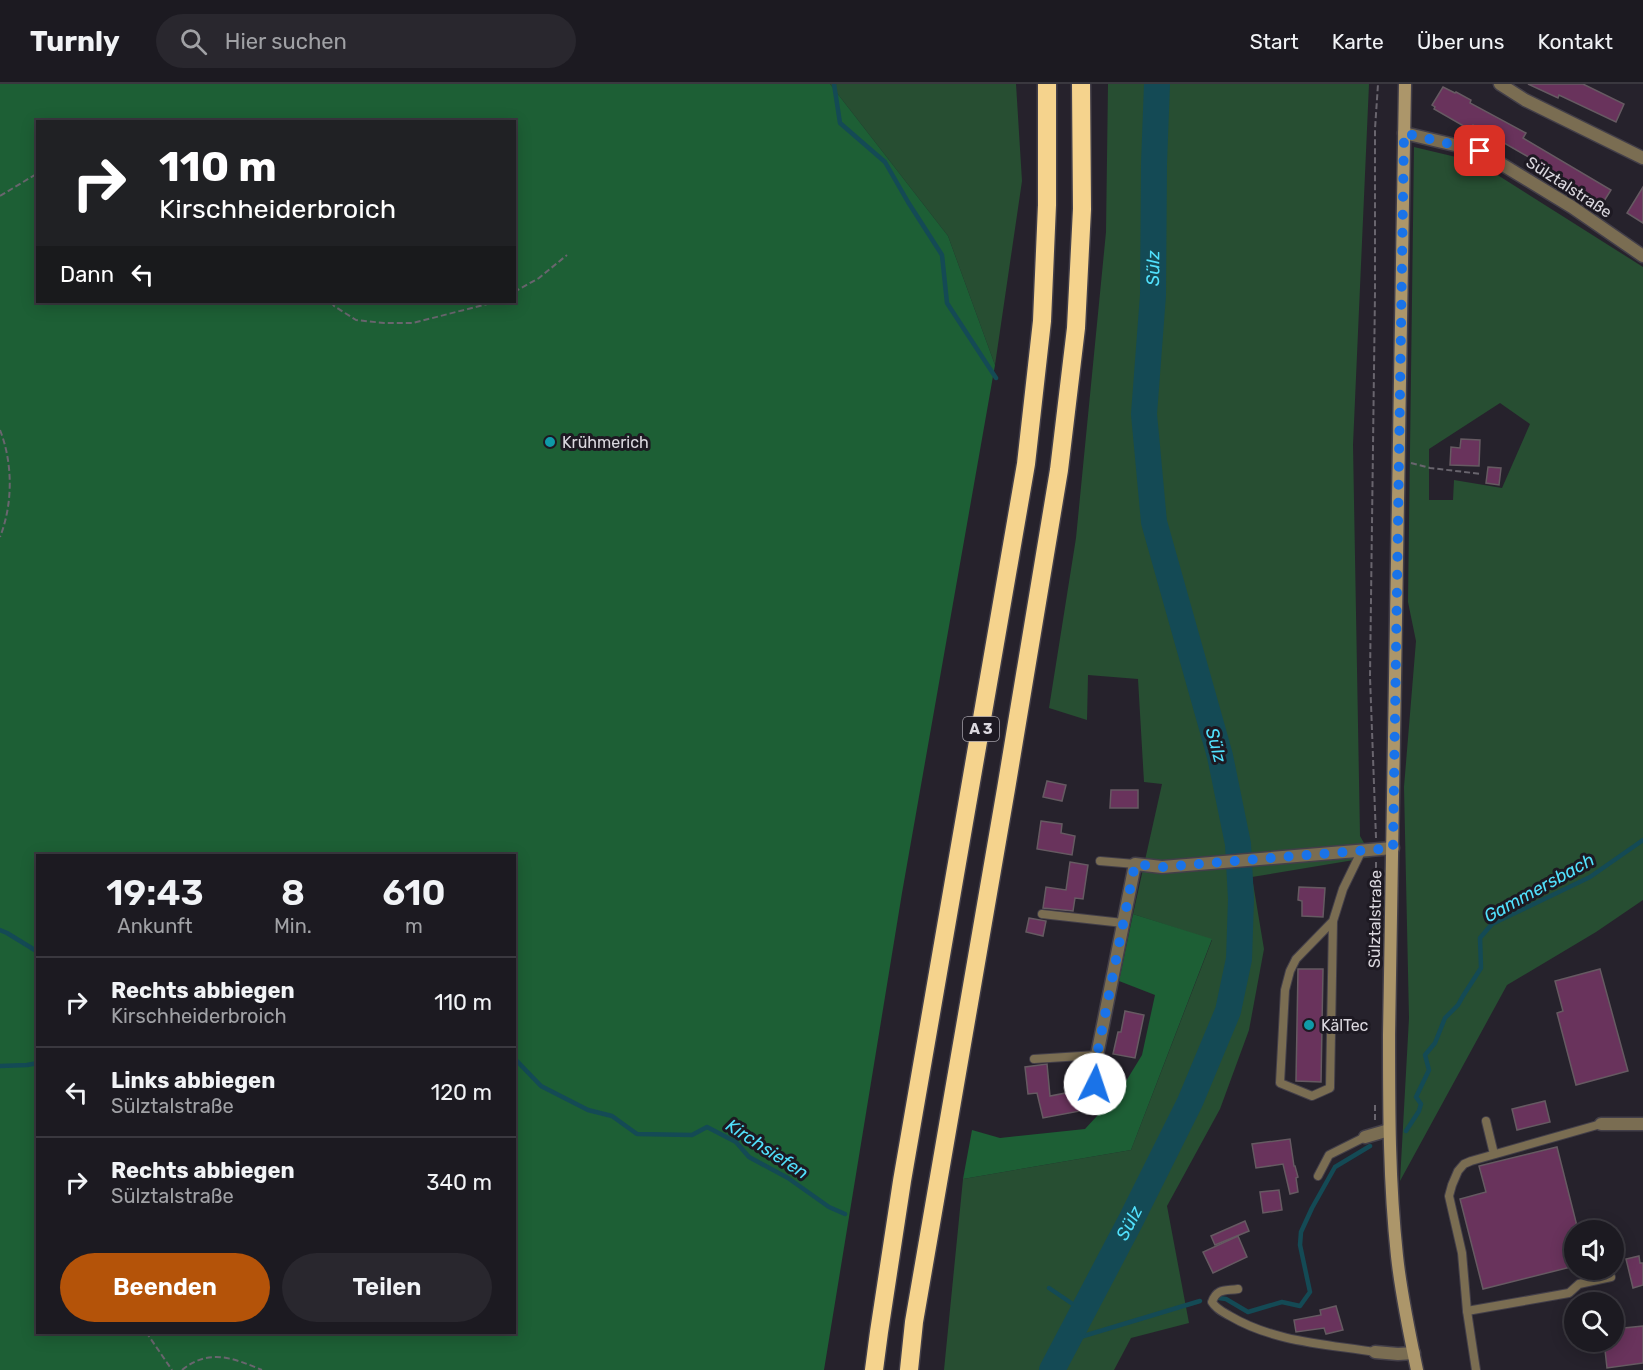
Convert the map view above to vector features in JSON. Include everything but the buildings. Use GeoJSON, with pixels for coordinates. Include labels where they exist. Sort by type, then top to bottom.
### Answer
{"type":"FeatureCollection","features":[{"type":"Feature","properties":{"kind":"highway","name":"A 3"},"geometry":{"type":"LineString","coordinates":[[874,1370],[902,1181],[1026,464],[1042,321],[1047,205],[1047,84]]}},
{"type":"Feature","properties":{"kind":"highway","name":"A 3"},"geometry":{"type":"LineString","coordinates":[[909,1370],[916,1311],[1059,470],[1076,328],[1082,209],[1081,84]]}},
{"type":"Feature","properties":{"kind":"main road","name":"Sülztalstraße"},"geometry":{"type":"LineString","coordinates":[[1405,84],[1389,1130],[1397,1257],[1417,1370]]}},
{"type":"Feature","properties":{"kind":"street"},"geometry":{"type":"LineString","coordinates":[[1500,84],[1525,100],[1643,158]]}},
{"type":"Feature","properties":{"kind":"street","name":"Sülztalstraße"},"geometry":{"type":"LineString","coordinates":[[1404,133],[1480,151],[1572,207],[1643,256]]}},
{"type":"Feature","properties":{"kind":"street"},"geometry":{"type":"LineString","coordinates":[[1097,1055],[1135,864],[1162,867],[1393,848]]}},
{"type":"Feature","properties":{"kind":"street"},"geometry":{"type":"LineString","coordinates":[[1601,1124],[1643,1124]]}},
{"type":"Feature","properties":{"kind":"street"},"geometry":{"type":"LineString","coordinates":[[1370,1135],[1389,1130]]}},
{"type":"Feature","properties":{"kind":"street"},"geometry":{"type":"LineString","coordinates":[[1375,1352],[1413,1353]]}},
{"type":"Feature","properties":{"kind":"lane"},"geometry":{"type":"LineString","coordinates":[[1333,921],[1296,959],[1285,990],[1280,1083],[1311,1096],[1330,1088],[1333,921],[1343,889],[1362,850]]}},
{"type":"Feature","properties":{"kind":"lane"},"geometry":{"type":"LineString","coordinates":[[1100,861],[1135,864]]}},
{"type":"Feature","properties":{"kind":"lane"},"geometry":{"type":"LineString","coordinates":[[1042,914],[1123,923]]}},
{"type":"Feature","properties":{"kind":"lane"},"geometry":{"type":"LineString","coordinates":[[1034,1059],[1097,1055],[1095,1084]]}},
{"type":"Feature","properties":{"kind":"lane"},"geometry":{"type":"LineString","coordinates":[[1486,1121],[1494,1154]]}},
{"type":"Feature","properties":{"kind":"lane"},"geometry":{"type":"LineString","coordinates":[[1476,1370],[1467,1311],[1462,1253],[1449,1196],[1454,1178],[1464,1164],[1601,1124]]}},
{"type":"Feature","properties":{"kind":"lane"},"geometry":{"type":"LineString","coordinates":[[1318,1176],[1329,1155],[1370,1135]]}},
{"type":"Feature","properties":{"kind":"lane"},"geometry":{"type":"LineString","coordinates":[[1467,1311],[1569,1293],[1579,1284],[1597,1280]]}},
{"type":"Feature","properties":{"kind":"lane"},"geometry":{"type":"LineString","coordinates":[[1238,1289],[1215,1294],[1212,1302],[1215,1307],[1243,1323],[1273,1335],[1375,1352]]}},
{"type":"Feature","properties":{"kind":"path"},"geometry":{"type":"LineString","coordinates":[[1376,968],[1377,849],[1370,677],[1375,129],[1378,84]]}},
{"type":"Feature","properties":{"kind":"path"},"geometry":{"type":"LineString","coordinates":[[0,196],[36,174]]}},
{"type":"Feature","properties":{"kind":"path"},"geometry":{"type":"LineString","coordinates":[[516,291],[538,278],[567,255]]}},
{"type":"Feature","properties":{"kind":"path"},"geometry":{"type":"LineString","coordinates":[[332,303],[356,320],[384,323],[413,323],[491,303]]}},
{"type":"Feature","properties":{"kind":"path"},"geometry":{"type":"LineString","coordinates":[[0,430],[9,466],[10,493],[0,537]]}},
{"type":"Feature","properties":{"kind":"path"},"geometry":{"type":"LineString","coordinates":[[1398,460],[1430,468],[1482,474]]}},
{"type":"Feature","properties":{"kind":"path"},"geometry":{"type":"LineString","coordinates":[[1370,1135],[1375,1098]]}},
{"type":"Feature","properties":{"kind":"path"},"geometry":{"type":"LineString","coordinates":[[147,1334],[172,1370]]}},
{"type":"Feature","properties":{"kind":"path"},"geometry":{"type":"LineString","coordinates":[[182,1370],[189,1364],[204,1358],[219,1357],[235,1359],[262,1370]]}},
{"type":"Feature","properties":{"kind":"green space"},"geometry":{"type":"Polygon","coordinates":[[[0,84],[830,84],[948,236],[995,365],[902,893],[824,1370],[0,1370],[0,84]]]}},
{"type":"Feature","properties":{"kind":"green space"},"geometry":{"type":"Polygon","coordinates":[[[830,84],[1016,84],[1022,181],[995,365],[948,236],[830,84]]]}},
{"type":"Feature","properties":{"kind":"green space"},"geometry":{"type":"Polygon","coordinates":[[[1108,84],[1369,84],[1353,445],[1360,836],[1372,857],[1252,877],[1264,949],[1249,1030],[1220,1109],[1167,1206],[1189,1323],[1131,1338],[1114,1370],[944,1370],[963,1179],[1131,1150],[1212,940],[1133,914],[1162,784],[1144,782],[1138,679],[1088,675],[1087,720],[1049,708],[1076,538],[1106,232],[1108,84]]]}},
{"type":"Feature","properties":{"kind":"green space"},"geometry":{"type":"Polygon","coordinates":[[[1414,147],[1477,162],[1643,267],[1643,900],[1596,932],[1507,985],[1400,1181],[1409,1018],[1404,787],[1416,641],[1408,602],[1414,147]],[[1500,403],[1429,449],[1429,500],[1453,500],[1454,480],[1502,488],[1530,424],[1500,403]]]}},
{"type":"Feature","properties":{"kind":"green space"},"geometry":{"type":"Polygon","coordinates":[[[1133,914],[1212,939],[1131,1150],[963,1179],[972,1130],[1000,1138],[1085,1129],[1120,1091],[1142,1055],[1155,995],[1119,981],[1133,914]]]}},
{"type":"Feature","properties":{"kind":"waterway"},"geometry":{"type":"LineString","coordinates":[[834,84],[840,123],[885,162],[942,255],[947,303],[996,378]]}},
{"type":"Feature","properties":{"kind":"waterway","name":"Sülz"},"geometry":{"type":"LineString","coordinates":[[1052,1370],[1190,1102],[1228,1011],[1239,959],[1241,899],[1238,844],[1220,756],[1154,522],[1144,414],[1153,295],[1157,84]]}},
{"type":"Feature","properties":{"kind":"waterway","name":"Gammersbach"},"geometry":{"type":"LineString","coordinates":[[1406,1131],[1421,1104],[1416,1097],[1429,1070],[1425,1055],[1435,1043],[1445,1018],[1458,1005],[1481,968],[1480,938],[1492,924],[1590,877],[1643,840]]}},
{"type":"Feature","properties":{"kind":"waterway","name":"Kirchsiefen"},"geometry":{"type":"LineString","coordinates":[[0,930],[36,951]]}},
{"type":"Feature","properties":{"kind":"waterway","name":"Kirchsiefen"},"geometry":{"type":"LineString","coordinates":[[516,1060],[541,1086],[588,1110],[612,1116],[637,1134],[692,1135],[707,1127],[736,1142],[749,1157],[788,1178],[829,1207],[845,1214]]}},
{"type":"Feature","properties":{"kind":"waterway"},"geometry":{"type":"LineString","coordinates":[[0,1066],[36,1063]]}},
{"type":"Feature","properties":{"kind":"waterway","name":"Gammersbach"},"geometry":{"type":"LineString","coordinates":[[1219,1298],[1226,1299],[1248,1312],[1282,1302],[1300,1306],[1310,1292],[1300,1245],[1301,1232],[1335,1167],[1370,1146]]}},
{"type":"Feature","properties":{"kind":"waterway","name":"Kirchsiefen"},"geometry":{"type":"LineString","coordinates":[[1049,1288],[1083,1311]]}},
{"type":"Feature","properties":{"kind":"waterway","name":"Gammersbach"},"geometry":{"type":"LineString","coordinates":[[1067,1341],[1200,1301]]}},
{"type":"Feature","properties":{"kind":"place","name":"Krühmerich"},"geometry":{"type":"Point","coordinates":[550,442]}},
{"type":"Feature","properties":{"kind":"place","name":"KälTec"},"geometry":{"type":"Point","coordinates":[1309,1025]}},
{"type":"Feature","properties":{"kind":"route"},"geometry":{"type":"LineString","coordinates":[[1095,1084],[1097,1055],[1135,864],[1162,867],[1393,848],[1404,133],[1480,151]]}}]}
